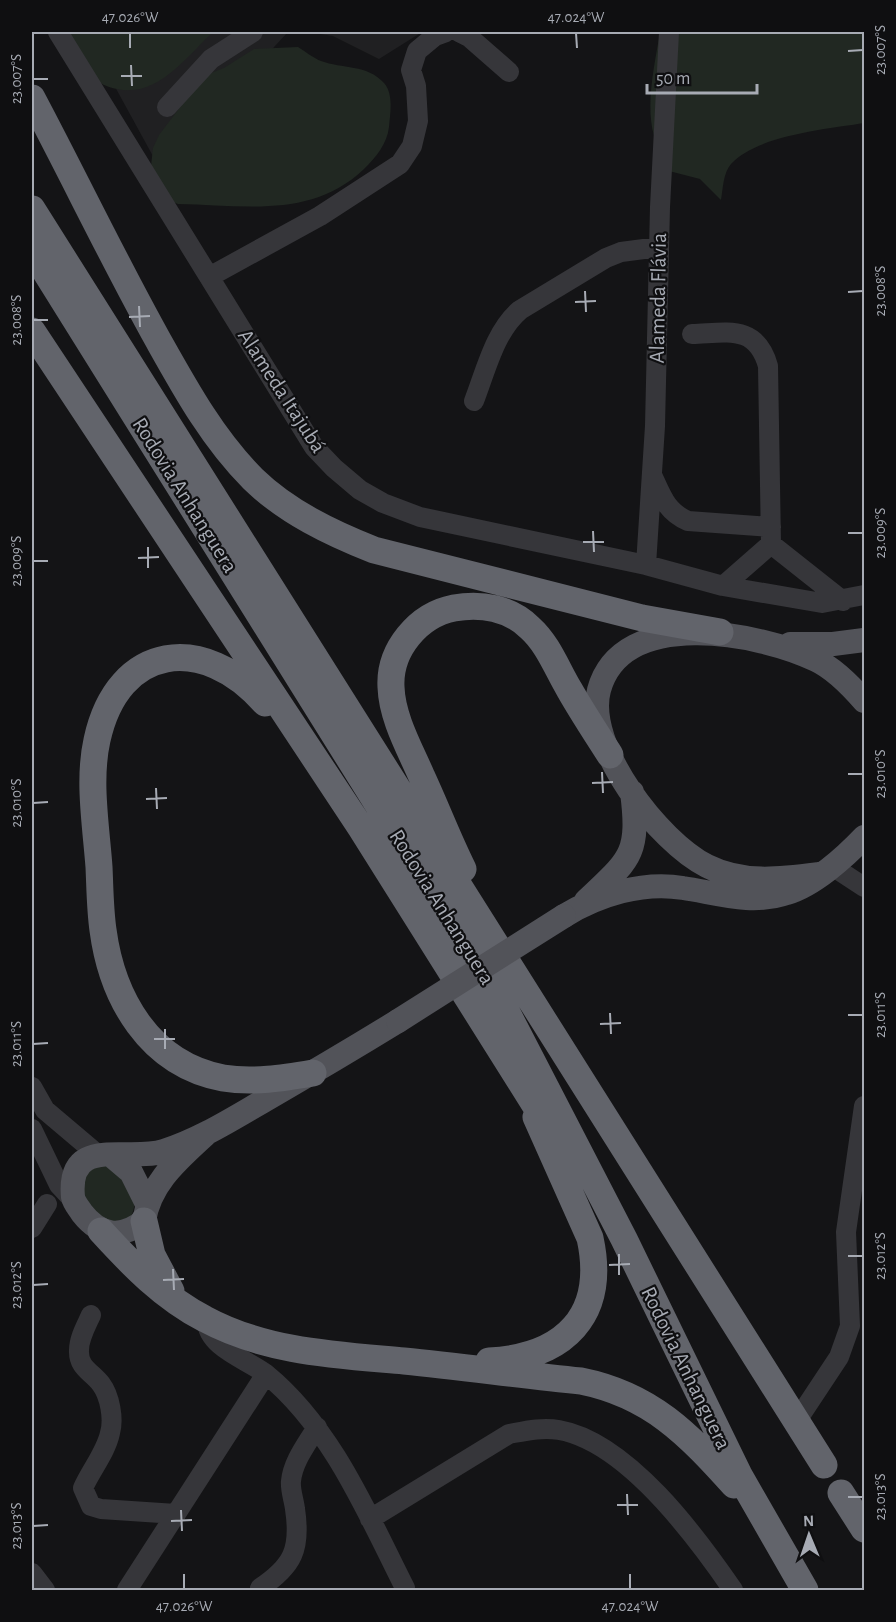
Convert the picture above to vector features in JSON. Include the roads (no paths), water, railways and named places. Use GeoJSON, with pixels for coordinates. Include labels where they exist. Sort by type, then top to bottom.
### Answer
{"type":"FeatureCollection","features":[{"type":"Feature","properties":{"kind":"highway"},"geometry":{"type":"LineString","coordinates":[[32,98],[112,258],[197,409],[225,447],[254,480],[301,516],[338,536],[374,550],[642,618],[720,632]]}},
{"type":"Feature","properties":{"kind":"highway","name":"Rodovia Anhanguera"},"geometry":{"type":"LineString","coordinates":[[32,209],[519,986],[824,1465]]}},
{"type":"Feature","properties":{"kind":"highway","name":"Rodovia Anhanguera"},"geometry":{"type":"LineString","coordinates":[[32,250],[503,1005],[624,1239],[759,1512],[805,1590]]}},
{"type":"Feature","properties":{"kind":"highway"},"geometry":{"type":"LineString","coordinates":[[32,331],[411,906],[510,1065],[624,1239]]}},
{"type":"Feature","properties":{"kind":"highway"},"geometry":{"type":"LineString","coordinates":[[519,986],[459,862],[402,729],[393,702],[391,686],[397,656],[413,630],[442,611],[476,606],[508,613],[529,627],[540,639],[610,755]]}},
{"type":"Feature","properties":{"kind":"highway"},"geometry":{"type":"LineString","coordinates":[[313,1073],[255,1080],[222,1077],[202,1072],[163,1051],[132,1017],[116,985],[103,930],[93,787],[97,740],[109,705],[118,690],[136,673],[150,664],[173,657],[200,659],[236,675],[259,697],[315,761]]}},
{"type":"Feature","properties":{"kind":"highway"},"geometry":{"type":"LineString","coordinates":[[406,1361],[497,1360],[533,1355],[559,1342],[571,1331],[589,1299],[594,1271],[590,1238],[553,1152],[510,1065]]}},
{"type":"Feature","properties":{"kind":"highway"},"geometry":{"type":"LineString","coordinates":[[145,1213],[152,1255],[179,1304]]}},
{"type":"Feature","properties":{"kind":"highway"},"geometry":{"type":"LineString","coordinates":[[101,1231],[130,1263],[179,1304],[207,1320],[293,1349],[581,1381],[613,1389],[647,1404],[679,1427],[759,1512]]}},
{"type":"Feature","properties":{"kind":"highway"},"geometry":{"type":"LineString","coordinates":[[842,1493],[864,1529]]}},
{"type":"Feature","properties":{"kind":"main road"},"geometry":{"type":"LineString","coordinates":[[825,870],[770,880],[737,877],[708,867],[683,852],[657,826],[632,792],[610,755],[598,726],[599,689],[616,660],[640,644],[664,636],[720,632],[776,643],[833,644],[864,640]]}},
{"type":"Feature","properties":{"kind":"main road"},"geometry":{"type":"LineString","coordinates":[[776,643],[818,661],[846,681],[864,701]]}},
{"type":"Feature","properties":{"kind":"main road"},"geometry":{"type":"LineString","coordinates":[[205,1135],[173,1165],[158,1183],[145,1213],[133,1230],[122,1234],[101,1231],[88,1220],[74,1200],[73,1178],[78,1166],[104,1154],[162,1151],[205,1135],[313,1073],[572,911],[622,866],[632,851],[636,833],[632,792]]}},
{"type":"Feature","properties":{"kind":"main road"},"geometry":{"type":"LineString","coordinates":[[572,911],[627,891],[655,886],[684,888],[738,897],[766,898],[789,893],[825,870],[864,837]]}},
{"type":"Feature","properties":{"kind":"main road"},"geometry":{"type":"LineString","coordinates":[[104,1154],[131,1172],[145,1213]]}},
{"type":"Feature","properties":{"kind":"street","name":"Alameda Itajubá"},"geometry":{"type":"LineString","coordinates":[[58,32],[315,447],[334,468],[360,490],[383,503],[420,517],[645,565],[723,586],[822,603],[843,601],[864,595]]}},
{"type":"Feature","properties":{"kind":"street"},"geometry":{"type":"LineString","coordinates":[[167,107],[212,59],[253,32]]}},
{"type":"Feature","properties":{"kind":"street"},"geometry":{"type":"LineString","coordinates":[[210,277],[321,216],[400,164],[412,146],[418,121],[416,86],[411,70],[417,51],[435,36],[446,32]]}},
{"type":"Feature","properties":{"kind":"street"},"geometry":{"type":"LineString","coordinates":[[459,32],[469,37],[509,72]]}},
{"type":"Feature","properties":{"kind":"street","name":"Alameda Flávia"},"geometry":{"type":"LineString","coordinates":[[645,565],[652,476],[669,32]]}},
{"type":"Feature","properties":{"kind":"street"},"geometry":{"type":"LineString","coordinates":[[474,401],[501,332],[508,321],[520,310],[606,258],[621,252],[659,248]]}},
{"type":"Feature","properties":{"kind":"street"},"geometry":{"type":"LineString","coordinates":[[692,334],[736,333],[753,338],[763,349],[768,366],[771,536],[723,586]]}},
{"type":"Feature","properties":{"kind":"street"},"geometry":{"type":"LineString","coordinates":[[652,476],[665,504],[679,517],[688,521],[771,536],[843,601]]}},
{"type":"Feature","properties":{"kind":"street"},"geometry":{"type":"LineString","coordinates":[[825,870],[864,886]]}},
{"type":"Feature","properties":{"kind":"street"},"geometry":{"type":"LineString","coordinates":[[32,1086],[45,1110],[104,1154]]}},
{"type":"Feature","properties":{"kind":"street"},"geometry":{"type":"LineString","coordinates":[[796,1422],[838,1357],[850,1326],[846,1232],[864,1106]]}},
{"type":"Feature","properties":{"kind":"street"},"geometry":{"type":"LineString","coordinates":[[32,1129],[59,1185],[74,1200]]}},
{"type":"Feature","properties":{"kind":"street"},"geometry":{"type":"LineString","coordinates":[[32,1228],[47,1204]]}},
{"type":"Feature","properties":{"kind":"street"},"geometry":{"type":"LineString","coordinates":[[91,1315],[80,1341],[78,1353],[82,1367],[101,1383],[108,1397],[111,1415],[110,1434],[83,1488],[85,1497],[91,1506],[101,1509],[176,1514]]}},
{"type":"Feature","properties":{"kind":"street"},"geometry":{"type":"LineString","coordinates":[[207,1320],[207,1326],[214,1339],[266,1374],[318,1427],[370,1519],[405,1588]]}},
{"type":"Feature","properties":{"kind":"street"},"geometry":{"type":"LineString","coordinates":[[128,1590],[266,1374]]}},
{"type":"Feature","properties":{"kind":"street"},"geometry":{"type":"LineString","coordinates":[[260,1588],[282,1573],[294,1554],[297,1538],[291,1484],[294,1466],[318,1427]]}},
{"type":"Feature","properties":{"kind":"street"},"geometry":{"type":"LineString","coordinates":[[370,1519],[509,1434],[533,1429],[558,1430],[578,1435],[597,1445],[657,1492],[714,1562],[733,1590]]}},
{"type":"Feature","properties":{"kind":"street"},"geometry":{"type":"LineString","coordinates":[[32,1573],[45,1590]]}}]}
